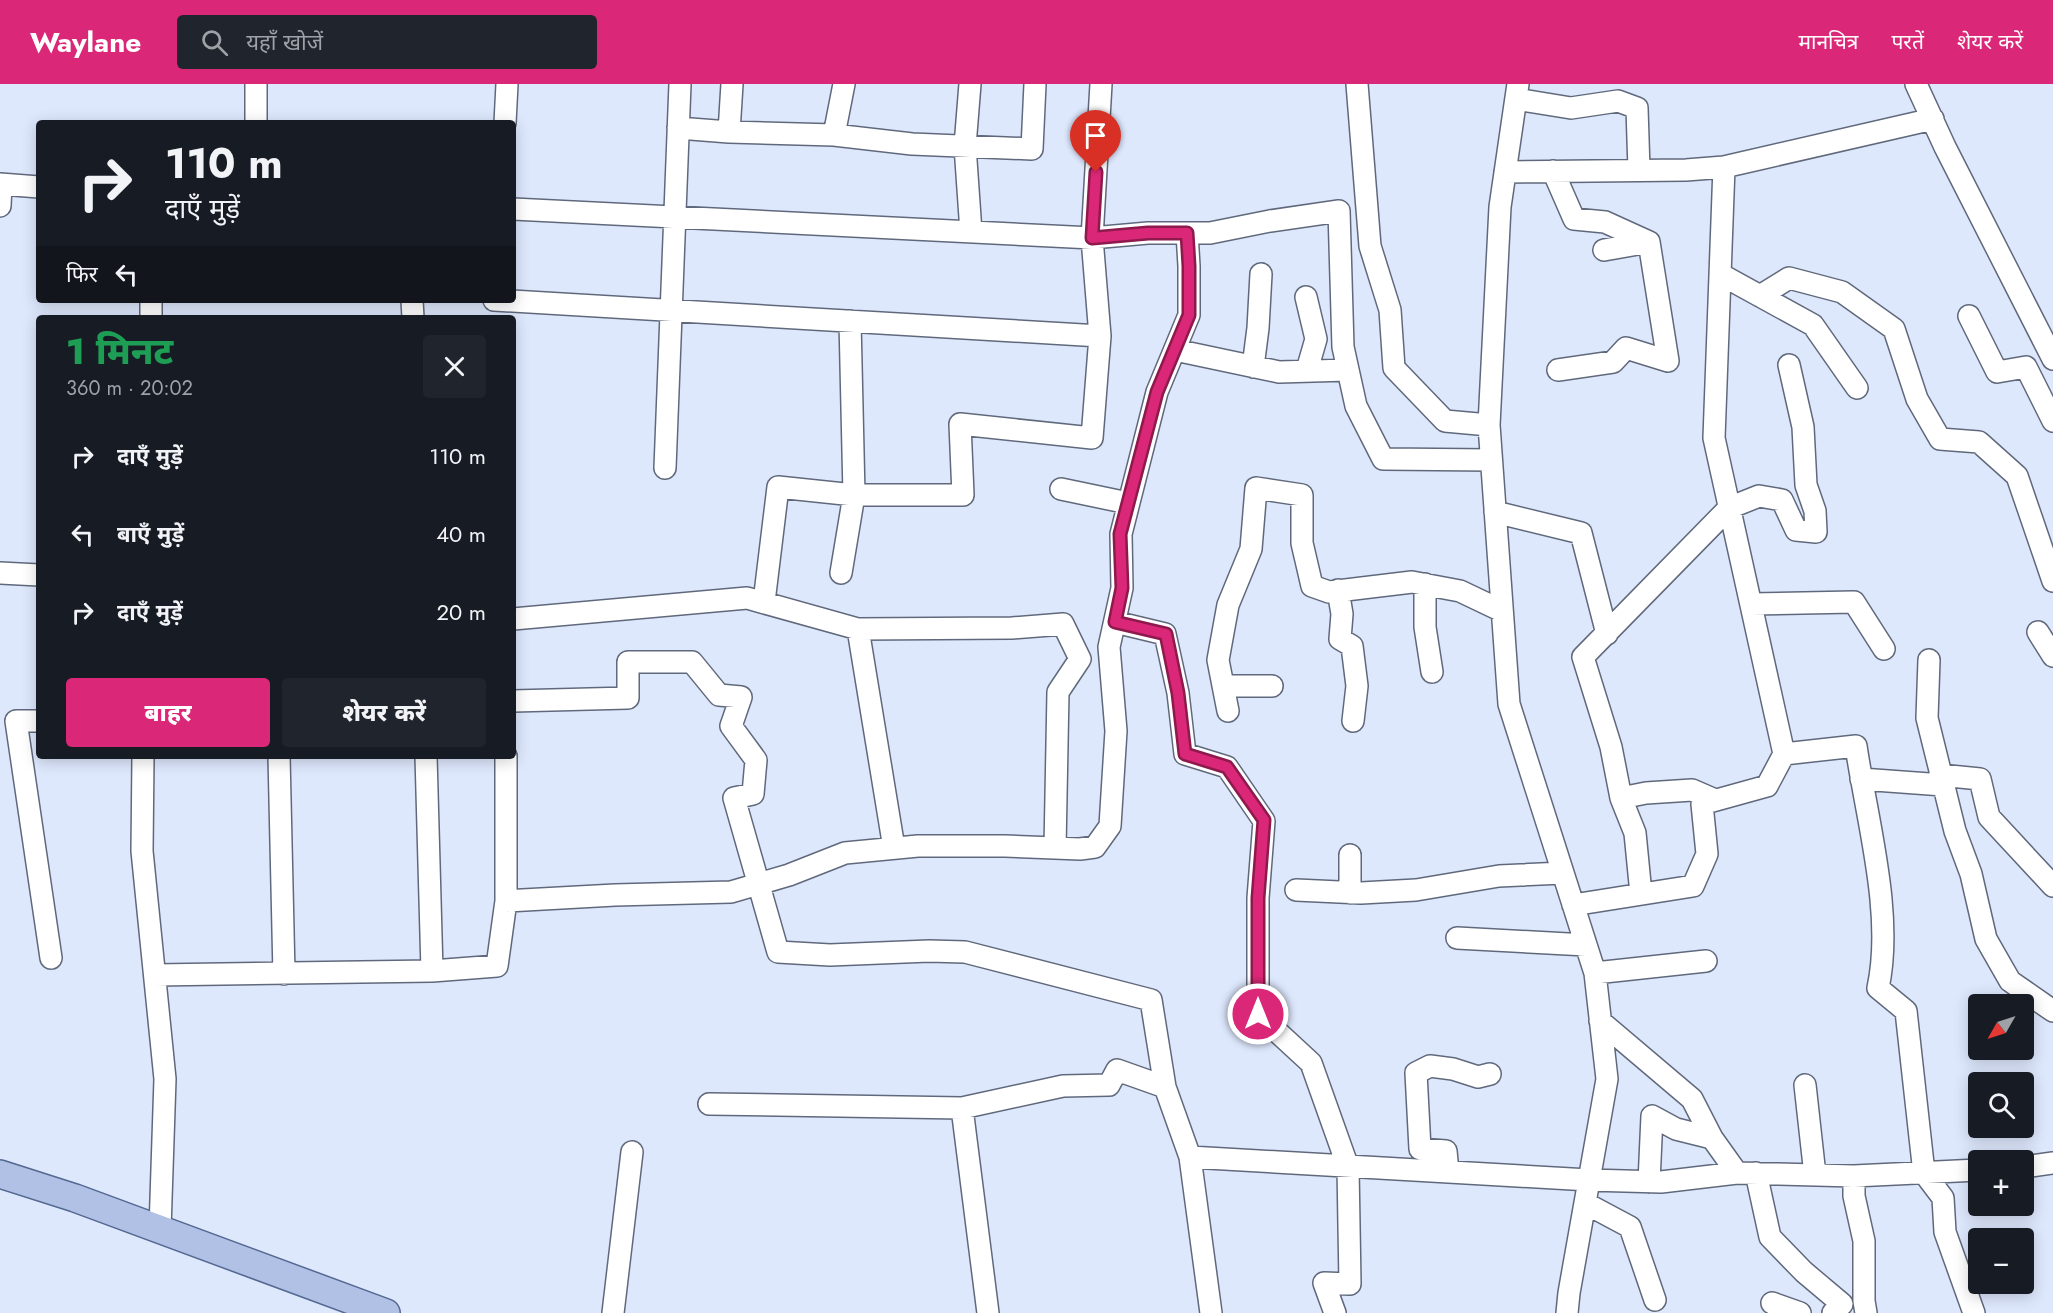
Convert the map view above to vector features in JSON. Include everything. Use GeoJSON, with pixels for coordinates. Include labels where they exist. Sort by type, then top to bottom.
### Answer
{"type":"FeatureCollection","features":[{"type":"Feature","properties":{"kind":"main road"},"geometry":{"type":"LineString","coordinates":[[0,1174],[75,1198],[386,1313]]}},
{"type":"Feature","properties":{"kind":"street"},"geometry":{"type":"LineString","coordinates":[[256,84],[256,120]]}},
{"type":"Feature","properties":{"kind":"street"},"geometry":{"type":"LineString","coordinates":[[505,120],[507,84]]}},
{"type":"Feature","properties":{"kind":"street"},"geometry":{"type":"LineString","coordinates":[[665,468],[673,217],[680,84]]}},
{"type":"Feature","properties":{"kind":"street"},"geometry":{"type":"LineString","coordinates":[[729,132],[732,84]]}},
{"type":"Feature","properties":{"kind":"street"},"geometry":{"type":"LineString","coordinates":[[834,135],[844,84]]}},
{"type":"Feature","properties":{"kind":"street"},"geometry":{"type":"LineString","coordinates":[[970,84],[965,146],[971,232]]}},
{"type":"Feature","properties":{"kind":"street"},"geometry":{"type":"LineString","coordinates":[[678,128],[834,135],[912,144],[1032,149],[1035,84]]}},
{"type":"Feature","properties":{"kind":"street"},"geometry":{"type":"LineString","coordinates":[[764,602],[778,487],[854,495],[963,495],[960,424],[1092,438],[1100,336],[1092,238],[1101,84]]}},
{"type":"Feature","properties":{"kind":"street"},"geometry":{"type":"LineString","coordinates":[[1357,84],[1370,246],[1390,310],[1394,368],[1445,421],[1489,425]]}},
{"type":"Feature","properties":{"kind":"street"},"geometry":{"type":"LineString","coordinates":[[1916,84],[2053,359]]}},
{"type":"Feature","properties":{"kind":"street"},"geometry":{"type":"LineString","coordinates":[[1568,1313],[1569,1293],[1607,1080],[1595,973],[1509,704],[1489,425],[1500,207],[1517,92],[1571,108],[1618,101],[1637,108],[1639,170]]}},
{"type":"Feature","properties":{"kind":"street"},"geometry":{"type":"LineString","coordinates":[[1505,172],[1724,167],[1933,119]]}},
{"type":"Feature","properties":{"kind":"street"},"geometry":{"type":"LineString","coordinates":[[1573,905],[1693,886],[1707,854],[1701,804],[1767,786],[1784,754],[1714,438],[1724,167]]}},
{"type":"Feature","properties":{"kind":"street"},"geometry":{"type":"LineString","coordinates":[[1553,171],[1574,219],[1605,222],[1649,242]]}},
{"type":"Feature","properties":{"kind":"street"},"geometry":{"type":"LineString","coordinates":[[0,206],[0,184],[36,188]]}},
{"type":"Feature","properties":{"kind":"street"},"geometry":{"type":"LineString","coordinates":[[516,209],[1092,238],[1148,233],[1210,233],[1339,211],[1343,347],[1356,406],[1383,459],[1491,460]]}},
{"type":"Feature","properties":{"kind":"street"},"geometry":{"type":"LineString","coordinates":[[506,901],[730,892],[789,875],[845,853],[894,848],[918,846],[1095,847],[1110,826],[1116,730],[1109,647],[1122,588],[1120,534],[1157,392],[1189,315],[1187,233]]}},
{"type":"Feature","properties":{"kind":"street"},"geometry":{"type":"LineString","coordinates":[[1604,250],[1649,242]]}},
{"type":"Feature","properties":{"kind":"street"},"geometry":{"type":"LineString","coordinates":[[1558,370],[1613,362],[1626,348],[1668,361],[1649,242]]}},
{"type":"Feature","properties":{"kind":"street"},"geometry":{"type":"LineString","coordinates":[[1253,367],[1261,274]]}},
{"type":"Feature","properties":{"kind":"street"},"geometry":{"type":"LineString","coordinates":[[1720,274],[1813,325],[1857,388]]}},
{"type":"Feature","properties":{"kind":"street"},"geometry":{"type":"LineString","coordinates":[[1760,296],[1790,278],[1842,292],[1894,328],[1917,399],[1940,439],[1979,442],[2017,476],[2053,581]]}},
{"type":"Feature","properties":{"kind":"street"},"geometry":{"type":"LineString","coordinates":[[1306,297],[1316,339],[1307,370]]}},
{"type":"Feature","properties":{"kind":"street"},"geometry":{"type":"LineString","coordinates":[[516,301],[1100,336]]}},
{"type":"Feature","properties":{"kind":"street"},"geometry":{"type":"LineString","coordinates":[[1970,316],[1997,372],[2026,368],[2053,421]]}},
{"type":"Feature","properties":{"kind":"street"},"geometry":{"type":"LineString","coordinates":[[841,573],[854,495],[850,321]]}},
{"type":"Feature","properties":{"kind":"street"},"geometry":{"type":"LineString","coordinates":[[1175,350],[1279,372],[1348,370]]}},
{"type":"Feature","properties":{"kind":"street"},"geometry":{"type":"LineString","coordinates":[[1641,894],[1635,833],[1621,798],[1611,747],[1583,657],[1729,508],[1759,496],[1782,500],[1796,530],[1816,532],[1815,511],[1806,485],[1803,427],[1789,365]]}},
{"type":"Feature","properties":{"kind":"street"},"geometry":{"type":"LineString","coordinates":[[1228,711],[1218,660],[1228,605],[1251,549],[1256,488],[1302,495],[1302,543],[1312,586],[1329,592],[1412,582],[1460,591],[1502,611]]}},
{"type":"Feature","properties":{"kind":"street"},"geometry":{"type":"LineString","coordinates":[[1061,489],[1128,503]]}},
{"type":"Feature","properties":{"kind":"street"},"geometry":{"type":"LineString","coordinates":[[1495,512],[1581,533],[1606,634]]}},
{"type":"Feature","properties":{"kind":"street"},"geometry":{"type":"LineString","coordinates":[[0,573],[36,575]]}},
{"type":"Feature","properties":{"kind":"street"},"geometry":{"type":"LineString","coordinates":[[1425,584],[1425,627],[1432,672]]}},
{"type":"Feature","properties":{"kind":"street"},"geometry":{"type":"LineString","coordinates":[[1338,590],[1342,614],[1340,639],[1352,646],[1357,686],[1353,721]]}},
{"type":"Feature","properties":{"kind":"street"},"geometry":{"type":"LineString","coordinates":[[516,619],[747,598],[858,629],[1012,628],[1063,624],[1080,659],[1112,682]]}},
{"type":"Feature","properties":{"kind":"street"},"geometry":{"type":"LineString","coordinates":[[1750,604],[1854,602],[1884,649]]}},
{"type":"Feature","properties":{"kind":"street"},"geometry":{"type":"LineString","coordinates":[[1115,622],[1166,634],[1178,693],[1185,754],[1227,767],[1264,820],[1258,898],[1258,1014],[1311,1063],[1348,1167],[1350,1284],[1324,1283],[1335,1313]]}},
{"type":"Feature","properties":{"kind":"street"},"geometry":{"type":"LineString","coordinates":[[858,629],[894,848]]}},
{"type":"Feature","properties":{"kind":"street"},"geometry":{"type":"LineString","coordinates":[[2038,632],[2053,656]]}},
{"type":"Feature","properties":{"kind":"street"},"geometry":{"type":"LineString","coordinates":[[1055,848],[1058,692],[1080,659]]}},
{"type":"Feature","properties":{"kind":"street"},"geometry":{"type":"LineString","coordinates":[[1929,660],[1927,718],[1954,831],[1971,874],[1986,939],[2010,981],[2053,1011]]}},
{"type":"Feature","properties":{"kind":"street"},"geometry":{"type":"LineString","coordinates":[[516,701],[628,698],[628,662],[692,662],[719,695],[741,697],[730,726],[756,760],[753,794],[734,798],[778,952],[830,955],[928,951],[965,952],[1151,1000],[1165,1087],[1190,1157],[1211,1313]]}},
{"type":"Feature","properties":{"kind":"street"},"geometry":{"type":"LineString","coordinates":[[1223,686],[1272,686]]}},
{"type":"Feature","properties":{"kind":"street"},"geometry":{"type":"LineString","coordinates":[[36,721],[8,720],[51,958]]}},
{"type":"Feature","properties":{"kind":"street"},"geometry":{"type":"LineString","coordinates":[[1784,754],[1856,746],[1880,882],[1884,964],[1878,988],[1906,1011],[1924,1173],[1943,1198],[1945,1232],[1974,1313]]}},
{"type":"Feature","properties":{"kind":"street"},"geometry":{"type":"LineString","coordinates":[[142,759],[142,851],[165,1079],[160,1229]]}},
{"type":"Feature","properties":{"kind":"street"},"geometry":{"type":"LineString","coordinates":[[279,759],[284,974]]}},
{"type":"Feature","properties":{"kind":"street"},"geometry":{"type":"LineString","coordinates":[[426,759],[432,971]]}},
{"type":"Feature","properties":{"kind":"street"},"geometry":{"type":"LineString","coordinates":[[155,975],[432,971],[497,966],[506,901],[506,759]]}},
{"type":"Feature","properties":{"kind":"street"},"geometry":{"type":"LineString","coordinates":[[1861,779],[1980,779],[1989,817],[2053,886]]}},
{"type":"Feature","properties":{"kind":"street"},"geometry":{"type":"LineString","coordinates":[[1621,798],[1646,793],[1692,790],[1715,800]]}},
{"type":"Feature","properties":{"kind":"street"},"geometry":{"type":"LineString","coordinates":[[1350,855],[1350,893]]}},
{"type":"Feature","properties":{"kind":"street"},"geometry":{"type":"LineString","coordinates":[[1296,890],[1350,893],[1416,890],[1498,876],[1563,873]]}},
{"type":"Feature","properties":{"kind":"street"},"geometry":{"type":"LineString","coordinates":[[1457,938],[1586,945]]}},
{"type":"Feature","properties":{"kind":"street"},"geometry":{"type":"LineString","coordinates":[[1595,973],[1706,961]]}},
{"type":"Feature","properties":{"kind":"street"},"geometry":{"type":"LineString","coordinates":[[1600,1021],[1692,1099],[1712,1138],[1747,1173],[1770,1237],[1804,1272],[1842,1304],[1833,1313]]}},
{"type":"Feature","properties":{"kind":"street"},"geometry":{"type":"LineString","coordinates":[[1448,1172],[1446,1151],[1420,1149],[1416,1073],[1430,1066],[1478,1077],[1490,1074]]}},
{"type":"Feature","properties":{"kind":"street"},"geometry":{"type":"LineString","coordinates":[[709,1104],[962,1108],[1063,1086],[1109,1085],[1117,1070],[1165,1087]]}},
{"type":"Feature","properties":{"kind":"street"},"geometry":{"type":"LineString","coordinates":[[1805,1085],[1815,1175]]}},
{"type":"Feature","properties":{"kind":"street"},"geometry":{"type":"LineString","coordinates":[[962,1108],[988,1313]]}},
{"type":"Feature","properties":{"kind":"street"},"geometry":{"type":"LineString","coordinates":[[1649,1182],[1652,1116],[1676,1129],[1712,1138]]}},
{"type":"Feature","properties":{"kind":"street"},"geometry":{"type":"LineString","coordinates":[[613,1313],[632,1152]]}},
{"type":"Feature","properties":{"kind":"street"},"geometry":{"type":"LineString","coordinates":[[1190,1157],[1649,1182],[1747,1173],[1854,1176],[1968,1171]]}},
{"type":"Feature","properties":{"kind":"street"},"geometry":{"type":"LineString","coordinates":[[2034,1165],[2053,1162]]}},
{"type":"Feature","properties":{"kind":"street"},"geometry":{"type":"LineString","coordinates":[[1854,1176],[1854,1196],[1864,1241],[1866,1313]]}},
{"type":"Feature","properties":{"kind":"street"},"geometry":{"type":"LineString","coordinates":[[1585,1203],[1630,1227],[1654,1300]]}},
{"type":"Feature","properties":{"kind":"street"},"geometry":{"type":"LineString","coordinates":[[1772,1304],[1800,1313]]}},
{"type":"Feature","properties":{"kind":"route"},"geometry":{"type":"LineString","coordinates":[[1096,172],[1092,238],[1148,233],[1187,233],[1189,315],[1157,392],[1120,534],[1122,588],[1115,622],[1166,634],[1178,693],[1185,754],[1227,767],[1264,820],[1258,898],[1258,1014]]}}]}
